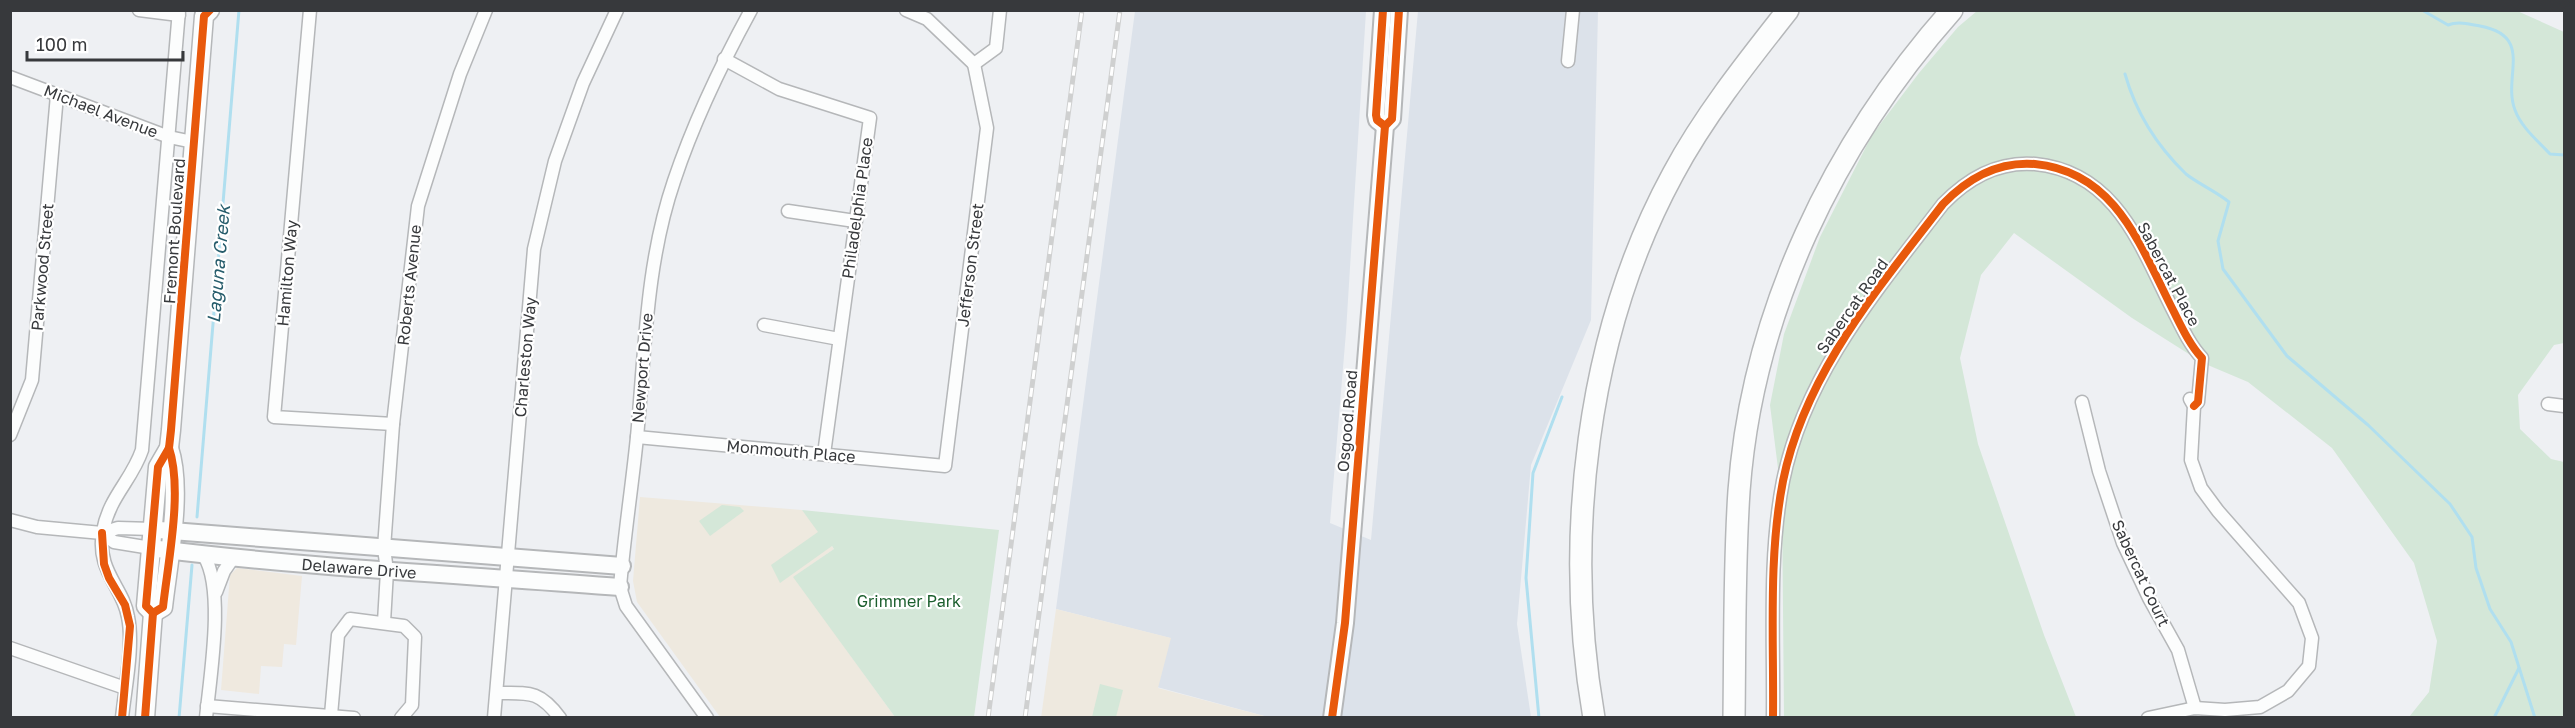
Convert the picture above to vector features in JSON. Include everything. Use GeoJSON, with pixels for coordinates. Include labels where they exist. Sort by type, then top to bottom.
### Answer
{"type":"FeatureCollection","features":[{"type":"Feature","properties":{"kind":"highway"},"geometry":{"type":"LineString","coordinates":[[1594,717],[1583,639],[1583,526],[1594,406],[1606,348],[1640,243],[1673,172],[1749,59],[1788,10]]}},
{"type":"Feature","properties":{"kind":"highway"},"geometry":{"type":"LineString","coordinates":[[1734,717],[1739,490],[1747,431],[1773,320],[1792,268],[1836,172],[1892,83],[1952,10]]}},
{"type":"Feature","properties":{"kind":"main road","name":"Fremont Boulevard"},"geometry":{"type":"LineString","coordinates":[[145,717],[153,613],[146,606],[158,467],[169,448],[183,303],[204,12]]}},
{"type":"Feature","properties":{"kind":"main road","name":"Fremont Boulevard"},"geometry":{"type":"LineString","coordinates":[[153,613],[163,607],[169,551],[176,468],[169,448]]}},
{"type":"Feature","properties":{"kind":"street"},"geometry":{"type":"LineString","coordinates":[[139,10],[179,13]]}},
{"type":"Feature","properties":{"kind":"street","name":"Hamilton Way"},"geometry":{"type":"LineString","coordinates":[[310,10],[274,417],[393,424]]}},
{"type":"Feature","properties":{"kind":"street","name":"Roberts Avenue"},"geometry":{"type":"LineString","coordinates":[[384,622],[387,571],[384,548],[393,424],[418,206],[460,74],[486,10]]}},
{"type":"Feature","properties":{"kind":"street","name":"Charleston Way"},"geometry":{"type":"LineString","coordinates":[[494,717],[534,249],[555,161],[583,83],[617,10]]}},
{"type":"Feature","properties":{"kind":"street","name":"Newport Drive"},"geometry":{"type":"LineString","coordinates":[[707,717],[626,606],[620,587],[621,566],[636,437],[648,298],[673,182],[724,59],[751,10]]}},
{"type":"Feature","properties":{"kind":"street"},"geometry":{"type":"LineString","coordinates":[[906,10],[927,19],[974,64],[996,48],[1000,10]]}},
{"type":"Feature","properties":{"kind":"street","name":"Osgood Road"},"geometry":{"type":"LineString","coordinates":[[1383,10],[1376,115],[1377,120],[1385,126]]}},
{"type":"Feature","properties":{"kind":"street","name":"Osgood Road"},"geometry":{"type":"LineString","coordinates":[[1332,717],[1346,612],[1385,126],[1392,119],[1400,10]]}},
{"type":"Feature","properties":{"kind":"street"},"geometry":{"type":"LineString","coordinates":[[1568,61],[1574,10]]}},
{"type":"Feature","properties":{"kind":"street","name":"Fremont Boulevard"},"geometry":{"type":"LineString","coordinates":[[122,717],[128,615],[109,578],[105,564],[102,533],[112,500],[134,469],[142,450],[179,13]]}},
{"type":"Feature","properties":{"kind":"street","name":"Philadelphia Place"},"geometry":{"type":"LineString","coordinates":[[724,59],[779,89],[870,118],[824,454]]}},
{"type":"Feature","properties":{"kind":"street","name":"Jefferson Street"},"geometry":{"type":"LineString","coordinates":[[945,466],[987,128],[974,64]]}},
{"type":"Feature","properties":{"kind":"street","name":"Michael Avenue"},"geometry":{"type":"LineString","coordinates":[[10,77],[169,137],[193,142]]}},
{"type":"Feature","properties":{"kind":"street","name":"Parkwood Street"},"geometry":{"type":"LineString","coordinates":[[10,435],[32,380],[57,95]]}},
{"type":"Feature","properties":{"kind":"street","name":"Sabercat Place"},"geometry":{"type":"LineString","coordinates":[[1943,204],[1959,188],[1978,175],[1998,167],[2024,163],[2048,166],[2073,173],[2095,185],[2114,204],[2130,227],[2200,356],[2190,401],[2194,406],[2191,460],[2201,488],[2218,511],[2299,603],[2312,638],[2309,666],[2288,692],[2269,705],[2256,709],[2195,708],[2148,717]]}},
{"type":"Feature","properties":{"kind":"street","name":"Sabercat Road"},"geometry":{"type":"LineString","coordinates":[[1773,717],[1777,518],[1792,445],[1805,409],[1844,337],[1943,204]]}},
{"type":"Feature","properties":{"kind":"street"},"geometry":{"type":"LineString","coordinates":[[788,211],[855,220]]}},
{"type":"Feature","properties":{"kind":"street"},"geometry":{"type":"LineString","coordinates":[[764,325],[839,339]]}},
{"type":"Feature","properties":{"kind":"street","name":"Sabercat Court"},"geometry":{"type":"LineString","coordinates":[[2082,402],[2099,471],[2123,543],[2178,650],[2195,708]]}},
{"type":"Feature","properties":{"kind":"street"},"geometry":{"type":"LineString","coordinates":[[2548,404],[2565,405]]}},
{"type":"Feature","properties":{"kind":"street","name":"Monmouth Place"},"geometry":{"type":"LineString","coordinates":[[636,437],[945,466]]}},
{"type":"Feature","properties":{"kind":"street","name":"Delaware Drive"},"geometry":{"type":"LineString","coordinates":[[10,520],[37,527],[102,533],[118,528],[171,530],[621,566]]}},
{"type":"Feature","properties":{"kind":"street","name":"Delaware Drive"},"geometry":{"type":"LineString","coordinates":[[102,533],[114,542],[204,556],[620,587]]}},
{"type":"Feature","properties":{"kind":"street"},"geometry":{"type":"LineString","coordinates":[[204,556],[212,571],[215,594],[207,712],[354,717]]}},
{"type":"Feature","properties":{"kind":"street"},"geometry":{"type":"LineString","coordinates":[[215,594],[224,571],[233,558]]}},
{"type":"Feature","properties":{"kind":"street"},"geometry":{"type":"LineString","coordinates":[[331,715],[338,635],[350,619],[404,626],[415,637],[412,705],[401,717]]}},
{"type":"Feature","properties":{"kind":"street"},"geometry":{"type":"LineString","coordinates":[[10,648],[125,688]]}},
{"type":"Feature","properties":{"kind":"street"},"geometry":{"type":"LineString","coordinates":[[497,693],[533,693],[548,701],[560,717]]}},
{"type":"Feature","properties":{"kind":"shaded area"},"geometry":{"type":"Polygon","coordinates":[[[1135,11],[1366,11],[1346,332],[1330,523],[1371,540],[1418,11],[1598,11],[1591,320],[1531,465],[1517,624],[1531,717],[1268,717],[1157,687],[1170,638],[1056,609],[1135,11]]]}},
{"type":"Feature","properties":{"kind":"shaded area"},"geometry":{"type":"Polygon","coordinates":[[[640,497],[802,510],[834,549],[794,577],[895,717],[720,717],[637,602],[633,581],[640,497]]]}},
{"type":"Feature","properties":{"kind":"shaded area"},"geometry":{"type":"Polygon","coordinates":[[[237,568],[302,576],[296,645],[284,644],[282,667],[261,666],[259,694],[221,690],[230,575],[237,568]]]}},
{"type":"Feature","properties":{"kind":"shaded area"},"geometry":{"type":"Polygon","coordinates":[[[1056,609],[1171,638],[1158,688],[1268,717],[1041,718],[1056,609]]]}},
{"type":"Feature","properties":{"kind":"green space"},"geometry":{"type":"Polygon","coordinates":[[[2515,10],[2564,32],[2564,343],[2554,345],[2518,395],[2520,429],[2551,459],[2564,462],[2564,717],[2409,717],[2429,692],[2437,641],[2414,563],[2332,448],[2248,382],[2203,363],[2132,318],[2014,233],[1981,275],[1960,358],[1978,444],[2044,635],[2076,717],[1784,717],[1782,500],[1770,405],[1784,334],[1820,237],[1872,135],[1919,73],[1958,27],[1977,11],[2515,10]]]}},
{"type":"Feature","properties":{"kind":"green space"},"geometry":{"type":"Polygon","coordinates":[[[722,505],[740,507],[744,511],[710,536],[699,521],[722,505]]]}},
{"type":"Feature","properties":{"kind":"green space","name":"Grimmer Park"},"geometry":{"type":"Polygon","coordinates":[[[802,510],[999,530],[974,717],[895,717],[793,577],[834,549],[832,546],[780,583],[771,565],[818,532],[802,510]]]}},
{"type":"Feature","properties":{"kind":"green space"},"geometry":{"type":"Polygon","coordinates":[[[1100,684],[1123,690],[1116,717],[1092,717],[1100,684]]]}},
{"type":"Feature","properties":{"kind":"waterway","name":"Laguna Creek"},"geometry":{"type":"LineString","coordinates":[[197,517],[239,10]]}},
{"type":"Feature","properties":{"kind":"waterway"},"geometry":{"type":"LineString","coordinates":[[2422,10],[2448,25],[2460,23],[2480,26],[2497,31],[2507,39],[2512,48],[2512,97],[2515,110],[2521,122],[2550,154],[2564,155]]}},
{"type":"Feature","properties":{"kind":"waterway"},"geometry":{"type":"LineString","coordinates":[[2125,74],[2141,115],[2166,152],[2186,174],[2229,202],[2218,241],[2223,269],[2287,356],[2368,425],[2450,504],[2472,537],[2476,568],[2490,609],[2511,642],[2535,718]]}},
{"type":"Feature","properties":{"kind":"waterway"},"geometry":{"type":"LineString","coordinates":[[1539,718],[1526,578],[1533,473],[1562,397]]}},
{"type":"Feature","properties":{"kind":"waterway","name":"Laguna Creek"},"geometry":{"type":"LineString","coordinates":[[179,718],[192,565]]}},
{"type":"Feature","properties":{"kind":"waterway"},"geometry":{"type":"LineString","coordinates":[[2494,718],[2519,668]]}},
{"type":"Feature","properties":{"kind":"railway"},"geometry":{"type":"LineString","coordinates":[[988,718],[1082,10]]}},
{"type":"Feature","properties":{"kind":"railway"},"geometry":{"type":"LineString","coordinates":[[1025,718],[1120,10]]}},
{"type":"Feature","properties":{"kind":"cycle path"},"geometry":{"type":"LineString","coordinates":[[153,613],[146,606],[158,467],[169,448],[204,16],[210,10]]}},
{"type":"Feature","properties":{"kind":"cycle path"},"geometry":{"type":"LineString","coordinates":[[1383,10],[1376,115],[1377,120],[1385,126]]}},
{"type":"Feature","properties":{"kind":"cycle path"},"geometry":{"type":"LineString","coordinates":[[1332,718],[1345,623],[1385,126],[1392,119],[1399,10]]}},
{"type":"Feature","properties":{"kind":"cycle path"},"geometry":{"type":"LineString","coordinates":[[1773,718],[1775,540],[1783,481],[1794,442],[1808,404],[1847,334],[1943,204],[1963,186],[1996,168],[2035,164],[2063,170],[2087,182],[2106,197],[2123,217],[2137,239],[2183,330],[2202,358],[2198,402],[2194,406]]}},
{"type":"Feature","properties":{"kind":"cycle path"},"geometry":{"type":"LineString","coordinates":[[153,613],[163,607],[173,526],[175,484],[169,448]]}},
{"type":"Feature","properties":{"kind":"cycle path"},"geometry":{"type":"LineString","coordinates":[[102,533],[104,564],[109,578],[125,605],[130,626],[122,718]]}},
{"type":"Feature","properties":{"kind":"cycle path"},"geometry":{"type":"LineString","coordinates":[[145,718],[153,613]]}}]}
